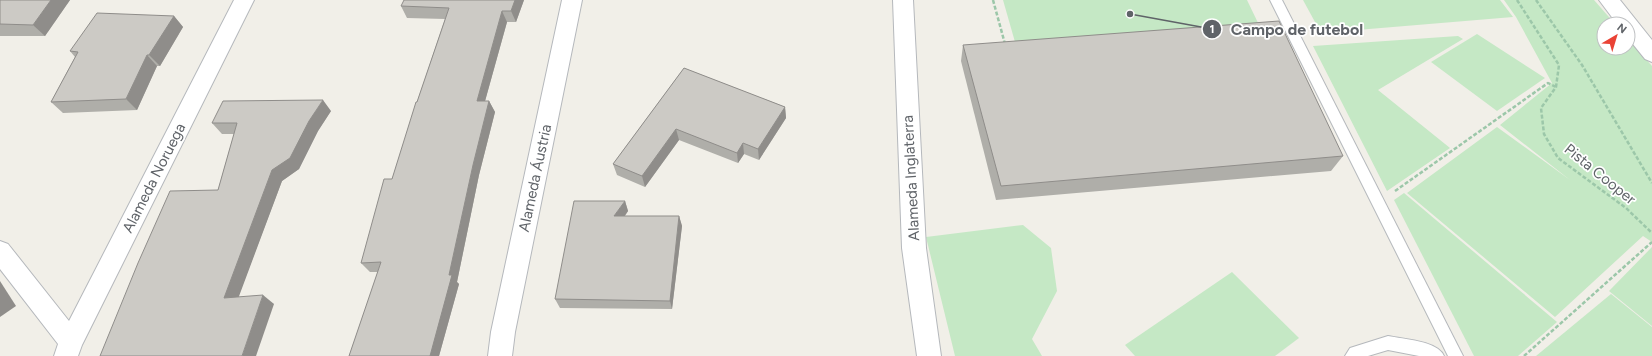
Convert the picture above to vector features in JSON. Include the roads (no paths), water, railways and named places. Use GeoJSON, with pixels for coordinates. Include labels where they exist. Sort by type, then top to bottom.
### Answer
{"type":"FeatureCollection","features":[{"type":"Feature","properties":{"kind":"street","name":"Alameda Noruega"},"geometry":{"type":"LineString","coordinates":[[68,349],[244,0]]}},
{"type":"Feature","properties":{"kind":"street","name":"Alameda Áustria"},"geometry":{"type":"LineString","coordinates":[[500,356],[572,0]]}},
{"type":"Feature","properties":{"kind":"street","name":"Alameda Inglaterra"},"geometry":{"type":"LineString","coordinates":[[903,0],[914,248],[929,356]]}},
{"type":"Feature","properties":{"kind":"street"},"geometry":{"type":"LineString","coordinates":[[1609,0],[1652,54]]}},
{"type":"Feature","properties":{"kind":"street"},"geometry":{"type":"LineString","coordinates":[[0,251],[68,349]]}},
{"type":"Feature","properties":{"kind":"lane"},"geometry":{"type":"LineString","coordinates":[[1276,0],[1456,356]]}},
{"type":"Feature","properties":{"kind":"lane"},"geometry":{"type":"LineString","coordinates":[[1352,356],[1354,353],[1388,343],[1429,351],[1437,356]]}},
{"type":"Feature","properties":{"kind":"place","name":"Campo de futebol"},"geometry":{"type":"Point","coordinates":[1130,14]}}]}
